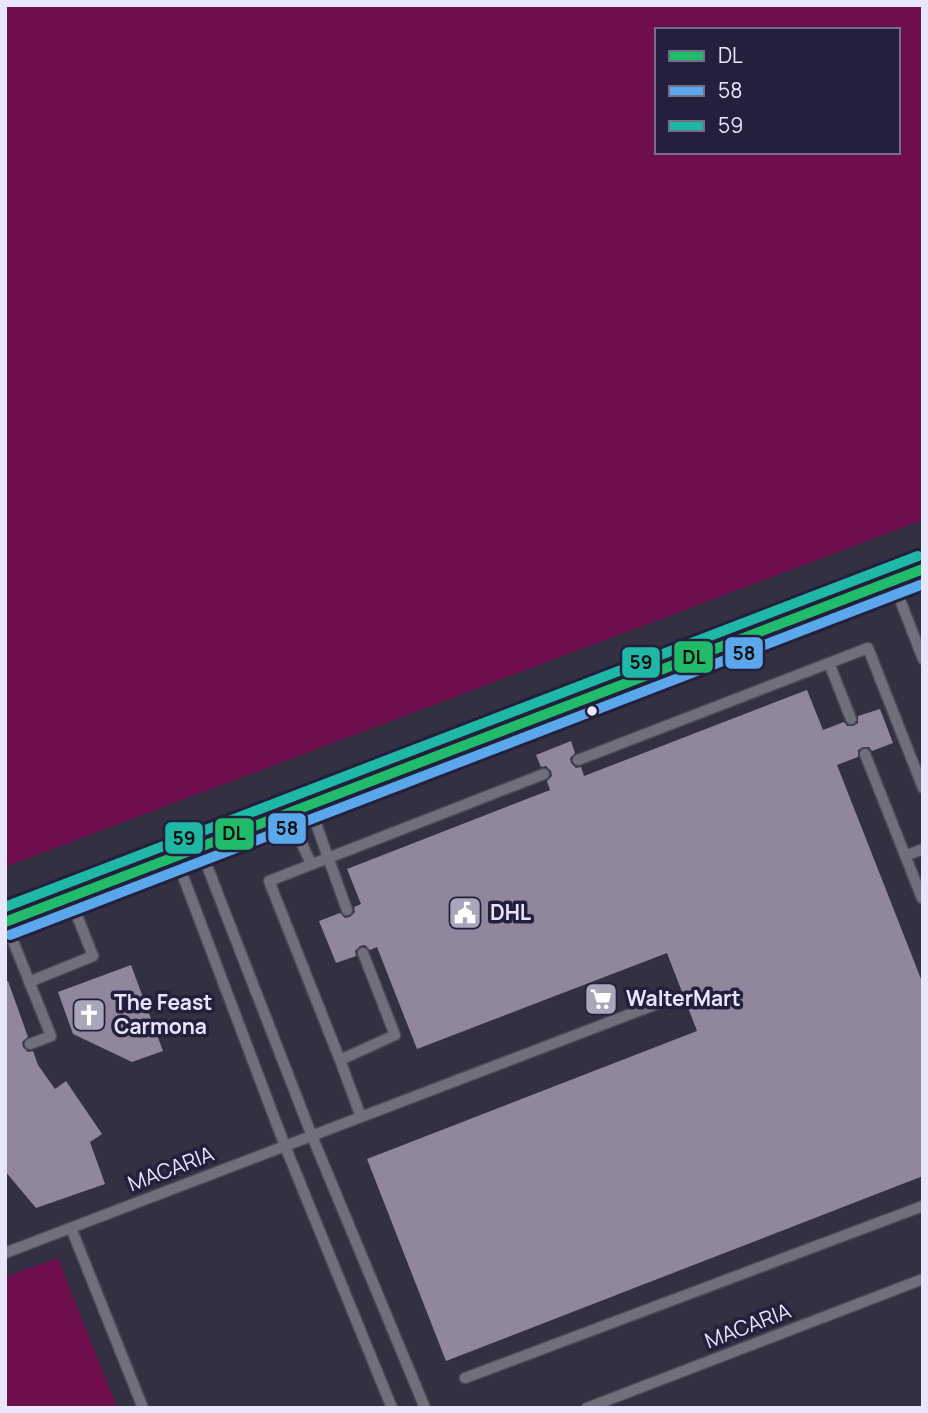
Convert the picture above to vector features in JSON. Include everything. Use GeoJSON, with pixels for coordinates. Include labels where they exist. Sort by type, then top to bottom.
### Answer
{"type":"FeatureCollection","features":[{"type":"Feature","properties":{"kind":"highway"},"geometry":{"type":"LineString","coordinates":[[5,923],[913,580]]}},
{"type":"Feature","properties":{"kind":"lane"},"geometry":{"type":"LineString","coordinates":[[913,580],[923,659]]}},
{"type":"Feature","properties":{"kind":"lane"},"geometry":{"type":"LineString","coordinates":[[578,760],[867,648],[923,788]]}},
{"type":"Feature","properties":{"kind":"lane"},"geometry":{"type":"LineString","coordinates":[[829,663],[851,719]]}},
{"type":"Feature","properties":{"kind":"lane"},"geometry":{"type":"LineString","coordinates":[[865,754],[922,898]]}},
{"type":"Feature","properties":{"kind":"lane"},"geometry":{"type":"LineString","coordinates":[[361,1117],[268,881],[544,774]]}},
{"type":"Feature","properties":{"kind":"lane"},"geometry":{"type":"LineString","coordinates":[[299,810],[328,858],[346,910]]}},
{"type":"Feature","properties":{"kind":"lane"},"geometry":{"type":"LineString","coordinates":[[299,810],[311,864]]}},
{"type":"Feature","properties":{"kind":"lane"},"geometry":{"type":"LineString","coordinates":[[905,856],[923,849]]}},
{"type":"Feature","properties":{"kind":"lane"},"geometry":{"type":"LineString","coordinates":[[188,852],[312,1136],[425,1408]]}},
{"type":"Feature","properties":{"kind":"lane"},"geometry":{"type":"LineString","coordinates":[[188,852],[285,1146],[392,1408]]}},
{"type":"Feature","properties":{"kind":"lane"},"geometry":{"type":"LineString","coordinates":[[29,982],[93,956],[70,898]]}},
{"type":"Feature","properties":{"kind":"lane"},"geometry":{"type":"LineString","coordinates":[[5,923],[51,1036],[30,1044]]}},
{"type":"Feature","properties":{"kind":"lane"},"geometry":{"type":"LineString","coordinates":[[340,1060],[394,1035],[363,953]]}},
{"type":"Feature","properties":{"kind":"lane","name":"MACARIA"},"geometry":{"type":"LineString","coordinates":[[5,1253],[662,1002]]}},
{"type":"Feature","properties":{"kind":"lane"},"geometry":{"type":"LineString","coordinates":[[465,1378],[923,1206]]}},
{"type":"Feature","properties":{"kind":"lane"},"geometry":{"type":"LineString","coordinates":[[71,1228],[143,1408]]}},
{"type":"Feature","properties":{"kind":"lane","name":"MACARIA"},"geometry":{"type":"LineString","coordinates":[[587,1408],[923,1279]]}},
{"type":"Feature","properties":{"kind":"shaded area"},"geometry":{"type":"Polygon","coordinates":[[[5,5],[923,5],[923,520],[5,867],[5,5]]]}},
{"type":"Feature","properties":{"kind":"shaded area"},"geometry":{"type":"Polygon","coordinates":[[[58,1258],[117,1408],[5,1408],[5,1277],[58,1258]]]}},
{"type":"Feature","properties":{"kind":"building","name":"WalterMart"},"geometry":{"type":"Polygon","coordinates":[[[807,690],[823,730],[844,722],[847,726],[853,726],[858,723],[858,716],[880,709],[893,743],[872,751],[869,747],[863,747],[858,750],[858,757],[837,765],[923,984],[923,1176],[446,1361],[367,1159],[697,1031],[667,953],[417,1049],[377,947],[370,950],[365,945],[360,946],[355,951],[356,956],[336,963],[319,921],[340,913],[345,918],[350,917],[355,912],[354,907],[361,904],[347,869],[550,790],[547,781],[552,776],[551,771],[546,766],[541,767],[536,755],[571,741],[575,753],[570,758],[571,763],[576,768],[581,767],[584,776],[807,690]]]}},
{"type":"Feature","properties":{"kind":"building"},"geometry":{"type":"Polygon","coordinates":[[[131,965],[163,1051],[132,1062],[73,1034],[58,992],[131,965]]]}},
{"type":"Feature","properties":{"kind":"building"},"geometry":{"type":"Polygon","coordinates":[[[5,981],[8,981],[28,1037],[22,1042],[23,1047],[28,1052],[33,1051],[38,1065],[55,1089],[66,1081],[102,1134],[90,1142],[105,1184],[36,1208],[5,1171],[5,981]]]}},
{"type":"Feature","properties":{"kind":"transit line","name":"59"},"geometry":{"type":"LineString","coordinates":[[5,907],[918,556]]}},
{"type":"Feature","properties":{"kind":"transit line","name":"DL"},"geometry":{"type":"LineString","coordinates":[[5,922],[923,569]]}},
{"type":"Feature","properties":{"kind":"transit line","name":"58"},"geometry":{"type":"LineString","coordinates":[[10,935],[923,584]]}},
{"type":"Feature","properties":{"kind":"place","name":"DHL"},"geometry":{"type":"Point","coordinates":[465,913]}},
{"type":"Feature","properties":{"kind":"place","name":"WalterMart"},"geometry":{"type":"Point","coordinates":[601,999]}},
{"type":"Feature","properties":{"kind":"place","name":"The Feast Carmona"},"geometry":{"type":"Point","coordinates":[89,1015]}}]}
